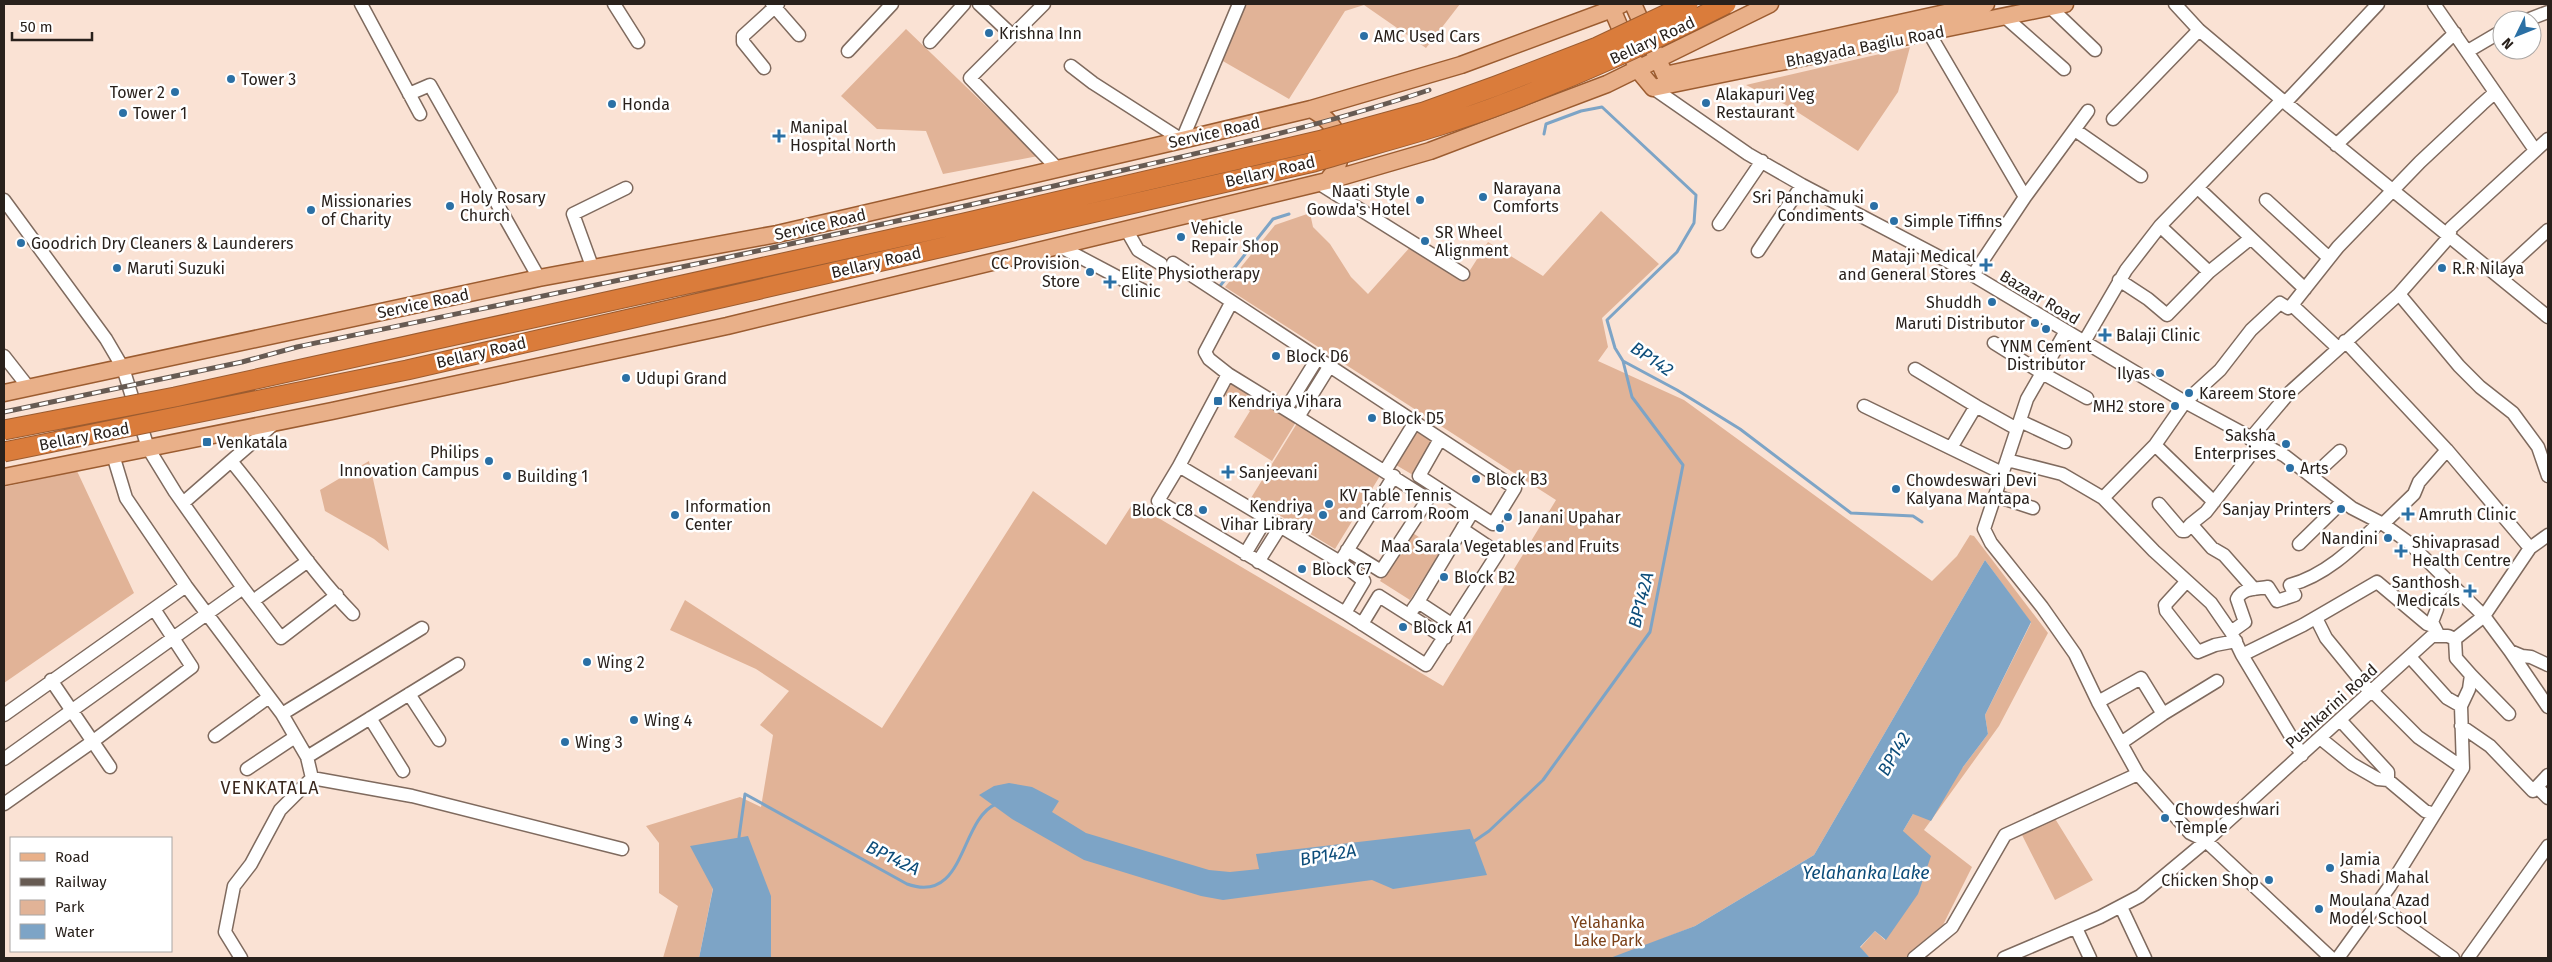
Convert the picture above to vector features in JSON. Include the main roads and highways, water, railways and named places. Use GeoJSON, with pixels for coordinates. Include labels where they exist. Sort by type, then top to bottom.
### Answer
{"type":"FeatureCollection","features":[{"type":"Feature","properties":{"kind":"highway","name":"Bellary Road"},"geometry":{"type":"LineString","coordinates":[[4,430],[175,397],[983,218],[1322,140],[1424,112],[1496,86],[1597,47],[1688,4]]}},
{"type":"Feature","properties":{"kind":"highway","name":"Bellary Road"},"geometry":{"type":"LineString","coordinates":[[4,452],[407,370],[1314,162],[1504,104],[1632,51],[1726,4]]}},
{"type":"Feature","properties":{"kind":"main road"},"geometry":{"type":"LineString","coordinates":[[1633,4],[1655,79]]}},
{"type":"Feature","properties":{"kind":"main road"},"geometry":{"type":"LineString","coordinates":[[4,477],[276,422],[727,326],[1322,182],[1430,151],[1595,89],[1655,79],[1770,4]]}},
{"type":"Feature","properties":{"kind":"main road","name":"Bhagyada Bagilu Road"},"geometry":{"type":"LineString","coordinates":[[1655,79],[1986,4]]}},
{"type":"Feature","properties":{"kind":"main road","name":"Bhagyada Bagilu Road"},"geometry":{"type":"LineString","coordinates":[[1655,79],[1690,82],[1929,34],[2057,5]]}},
{"type":"Feature","properties":{"kind":"main road"},"geometry":{"type":"LineString","coordinates":[[1614,6],[1655,79]]}},
{"type":"Feature","properties":{"kind":"main road","name":"Service Road"},"geometry":{"type":"LineString","coordinates":[[4,393],[539,278],[777,234],[1311,109],[1461,64],[1614,6]]}},
{"type":"Feature","properties":{"kind":"main road"},"geometry":{"type":"LineString","coordinates":[[1311,109],[1332,124],[1339,140],[1340,160],[1336,171],[1322,182]]}},
{"type":"Feature","properties":{"kind":"water","name":"Yelahanka Lake"},"geometry":{"type":"Polygon","coordinates":[[[1985,560],[2031,622],[1985,715],[1988,734],[1963,767],[1931,821],[1913,814],[1903,831],[1931,856],[1918,894],[1886,940],[1875,931],[1860,947],[1870,958],[1610,958],[1695,926],[1814,855],[1985,560]]]}},
{"type":"Feature","properties":{"kind":"water"},"geometry":{"type":"Polygon","coordinates":[[[1009,783],[1032,787],[1059,801],[1052,812],[1086,833],[1209,870],[1230,872],[1259,869],[1256,854],[1470,829],[1487,875],[1393,889],[1372,880],[1223,900],[1201,896],[1084,860],[1012,819],[979,795],[994,786],[1009,783]]]}},
{"type":"Feature","properties":{"kind":"water"},"geometry":{"type":"Polygon","coordinates":[[[748,836],[771,896],[771,958],[699,958],[713,889],[690,846],[748,836]]]}},
{"type":"Feature","properties":{"kind":"waterway","name":"BP142"},"geometry":{"type":"LineString","coordinates":[[1544,134],[1546,124],[1581,111],[1602,107],[1696,195],[1694,223],[1677,252],[1607,320],[1615,348],[1623,361],[1677,390],[1740,429],[1851,513],[1913,516],[1922,522]]}},
{"type":"Feature","properties":{"kind":"waterway"},"geometry":{"type":"LineString","coordinates":[[1220,286],[1273,219],[1289,214]]}},
{"type":"Feature","properties":{"kind":"waterway","name":"BP142A"},"geometry":{"type":"LineString","coordinates":[[1473,842],[1489,831],[1543,780],[1650,632],[1683,465],[1632,397],[1623,361]]}},
{"type":"Feature","properties":{"kind":"waterway","name":"BP142A"},"geometry":{"type":"LineString","coordinates":[[739,837],[745,794],[907,884],[926,887],[941,883],[951,872],[960,858],[975,826],[984,813],[996,804]]}},
{"type":"Feature","properties":{"kind":"railway"},"geometry":{"type":"LineString","coordinates":[[4,412],[242,362],[297,347],[765,250],[1045,188],[1287,132],[1429,90]]}},
{"type":"Feature","properties":{"kind":"place","name":"Krishna Inn"},"geometry":{"type":"Point","coordinates":[989,33]}},
{"type":"Feature","properties":{"kind":"place","name":"AMC Used Cars"},"geometry":{"type":"Point","coordinates":[1364,36]}},
{"type":"Feature","properties":{"kind":"place","name":"Tower 3"},"geometry":{"type":"Point","coordinates":[231,79]}},
{"type":"Feature","properties":{"kind":"place","name":"Tower 2"},"geometry":{"type":"Point","coordinates":[175,92]}},
{"type":"Feature","properties":{"kind":"place","name":"Alakapuri Veg Restaurant"},"geometry":{"type":"Point","coordinates":[1706,103]}},
{"type":"Feature","properties":{"kind":"place","name":"Honda"},"geometry":{"type":"Point","coordinates":[612,104]}},
{"type":"Feature","properties":{"kind":"place","name":"Tower 1"},"geometry":{"type":"Point","coordinates":[123,113]}},
{"type":"Feature","properties":{"kind":"place","name":"Manipal Hospital North"},"geometry":{"type":"Point","coordinates":[779,136]}},
{"type":"Feature","properties":{"kind":"place","name":"Narayana Comforts"},"geometry":{"type":"Point","coordinates":[1483,197]}},
{"type":"Feature","properties":{"kind":"place","name":"Naati Style Gowda's Hotel"},"geometry":{"type":"Point","coordinates":[1420,200]}},
{"type":"Feature","properties":{"kind":"place","name":"Holy Rosary Church"},"geometry":{"type":"Point","coordinates":[450,206]}},
{"type":"Feature","properties":{"kind":"place","name":"Sri Panchamuki Condiments"},"geometry":{"type":"Point","coordinates":[1874,206]}},
{"type":"Feature","properties":{"kind":"place","name":"Missionaries of Charity"},"geometry":{"type":"Point","coordinates":[311,210]}},
{"type":"Feature","properties":{"kind":"place","name":"Simple Tiffins"},"geometry":{"type":"Point","coordinates":[1894,221]}},
{"type":"Feature","properties":{"kind":"place","name":"Vehicle Repair Shop"},"geometry":{"type":"Point","coordinates":[1181,237]}},
{"type":"Feature","properties":{"kind":"place","name":"SR Wheel Alignment"},"geometry":{"type":"Point","coordinates":[1425,241]}},
{"type":"Feature","properties":{"kind":"place","name":"Goodrich Dry Cleaners & Launderers"},"geometry":{"type":"Point","coordinates":[21,243]}},
{"type":"Feature","properties":{"kind":"place","name":"Mataji Medical and General Stores"},"geometry":{"type":"Point","coordinates":[1986,265]}},
{"type":"Feature","properties":{"kind":"place","name":"Maruti Suzuki"},"geometry":{"type":"Point","coordinates":[117,268]}},
{"type":"Feature","properties":{"kind":"place","name":"R.R Nilaya"},"geometry":{"type":"Point","coordinates":[2442,268]}},
{"type":"Feature","properties":{"kind":"place","name":"CC Provision Store"},"geometry":{"type":"Point","coordinates":[1090,272]}},
{"type":"Feature","properties":{"kind":"place","name":"Elite Physiotherapy Clinic"},"geometry":{"type":"Point","coordinates":[1110,282]}},
{"type":"Feature","properties":{"kind":"place","name":"Shuddh"},"geometry":{"type":"Point","coordinates":[1992,302]}},
{"type":"Feature","properties":{"kind":"place","name":"Maruti Distributor"},"geometry":{"type":"Point","coordinates":[2035,323]}},
{"type":"Feature","properties":{"kind":"place","name":"YNM Cement Distributor"},"geometry":{"type":"Point","coordinates":[2046,329]}},
{"type":"Feature","properties":{"kind":"place","name":"Balaji Clinic"},"geometry":{"type":"Point","coordinates":[2105,335]}},
{"type":"Feature","properties":{"kind":"place","name":"Block D6"},"geometry":{"type":"Point","coordinates":[1276,356]}},
{"type":"Feature","properties":{"kind":"place","name":"Ilyas"},"geometry":{"type":"Point","coordinates":[2160,373]}},
{"type":"Feature","properties":{"kind":"place","name":"Udupi Grand"},"geometry":{"type":"Point","coordinates":[626,378]}},
{"type":"Feature","properties":{"kind":"place","name":"Kareem Store"},"geometry":{"type":"Point","coordinates":[2189,393]}},
{"type":"Feature","properties":{"kind":"place","name":"Kendriya Vihara"},"geometry":{"type":"Point","coordinates":[1218,401]}},
{"type":"Feature","properties":{"kind":"place","name":"MH2 store"},"geometry":{"type":"Point","coordinates":[2175,406]}},
{"type":"Feature","properties":{"kind":"place","name":"Block D5"},"geometry":{"type":"Point","coordinates":[1372,418]}},
{"type":"Feature","properties":{"kind":"place","name":"Venkatala"},"geometry":{"type":"Point","coordinates":[207,442]}},
{"type":"Feature","properties":{"kind":"place","name":"Saksha Enterprises"},"geometry":{"type":"Point","coordinates":[2286,444]}},
{"type":"Feature","properties":{"kind":"place","name":"Philips Innovation Campus"},"geometry":{"type":"Point","coordinates":[489,461]}},
{"type":"Feature","properties":{"kind":"place","name":"Arts"},"geometry":{"type":"Point","coordinates":[2290,468]}},
{"type":"Feature","properties":{"kind":"place","name":"Sanjeevani"},"geometry":{"type":"Point","coordinates":[1228,472]}},
{"type":"Feature","properties":{"kind":"place","name":"Building 1"},"geometry":{"type":"Point","coordinates":[507,476]}},
{"type":"Feature","properties":{"kind":"place","name":"Block B3"},"geometry":{"type":"Point","coordinates":[1476,479]}},
{"type":"Feature","properties":{"kind":"place","name":"Chowdeswari Devi Kalyana Mantapa"},"geometry":{"type":"Point","coordinates":[1896,489]}},
{"type":"Feature","properties":{"kind":"place","name":"KV Table Tennis and Carrom Room"},"geometry":{"type":"Point","coordinates":[1329,504]}},
{"type":"Feature","properties":{"kind":"place","name":"Sanjay Printers"},"geometry":{"type":"Point","coordinates":[2341,509]}},
{"type":"Feature","properties":{"kind":"place","name":"Block C8"},"geometry":{"type":"Point","coordinates":[1203,510]}},
{"type":"Feature","properties":{"kind":"place","name":"Amruth Clinic"},"geometry":{"type":"Point","coordinates":[2408,514]}},
{"type":"Feature","properties":{"kind":"place","name":"Information Center"},"geometry":{"type":"Point","coordinates":[675,515]}},
{"type":"Feature","properties":{"kind":"place","name":"Kendriya Vihar Library"},"geometry":{"type":"Point","coordinates":[1323,515]}},
{"type":"Feature","properties":{"kind":"place","name":"Janani Upahar"},"geometry":{"type":"Point","coordinates":[1508,517]}},
{"type":"Feature","properties":{"kind":"place","name":"Maa Sarala Vegetables and Fruits"},"geometry":{"type":"Point","coordinates":[1500,528]}},
{"type":"Feature","properties":{"kind":"place","name":"Nandini"},"geometry":{"type":"Point","coordinates":[2388,538]}},
{"type":"Feature","properties":{"kind":"place","name":"Shivaprasad Health Centre"},"geometry":{"type":"Point","coordinates":[2401,551]}},
{"type":"Feature","properties":{"kind":"place","name":"Block C7"},"geometry":{"type":"Point","coordinates":[1302,569]}},
{"type":"Feature","properties":{"kind":"place","name":"Block B2"},"geometry":{"type":"Point","coordinates":[1444,577]}},
{"type":"Feature","properties":{"kind":"place","name":"Santhosh Medicals"},"geometry":{"type":"Point","coordinates":[2470,591]}},
{"type":"Feature","properties":{"kind":"place","name":"Block A1"},"geometry":{"type":"Point","coordinates":[1403,627]}},
{"type":"Feature","properties":{"kind":"place","name":"Wing 2"},"geometry":{"type":"Point","coordinates":[587,662]}},
{"type":"Feature","properties":{"kind":"place","name":"Wing 4"},"geometry":{"type":"Point","coordinates":[634,720]}},
{"type":"Feature","properties":{"kind":"place","name":"Wing 3"},"geometry":{"type":"Point","coordinates":[565,742]}},
{"type":"Feature","properties":{"kind":"place","name":"Chowdeshwari Temple"},"geometry":{"type":"Point","coordinates":[2165,818]}},
{"type":"Feature","properties":{"kind":"place","name":"Jamia Shadi Mahal"},"geometry":{"type":"Point","coordinates":[2330,868]}},
{"type":"Feature","properties":{"kind":"place","name":"Chicken Shop"},"geometry":{"type":"Point","coordinates":[2269,880]}},
{"type":"Feature","properties":{"kind":"place","name":"Moulana Azad Model School"},"geometry":{"type":"Point","coordinates":[2319,909]}},
{"type":"Feature","properties":{"kind":"district","name":"VENKATALA"},"geometry":{"type":"Point","coordinates":[270,788]}},
{"type":"Feature","properties":{"kind":"park label","name":"Yelahanka Lake Park"},"geometry":{"type":"Point","coordinates":[1608,931]}}]}
